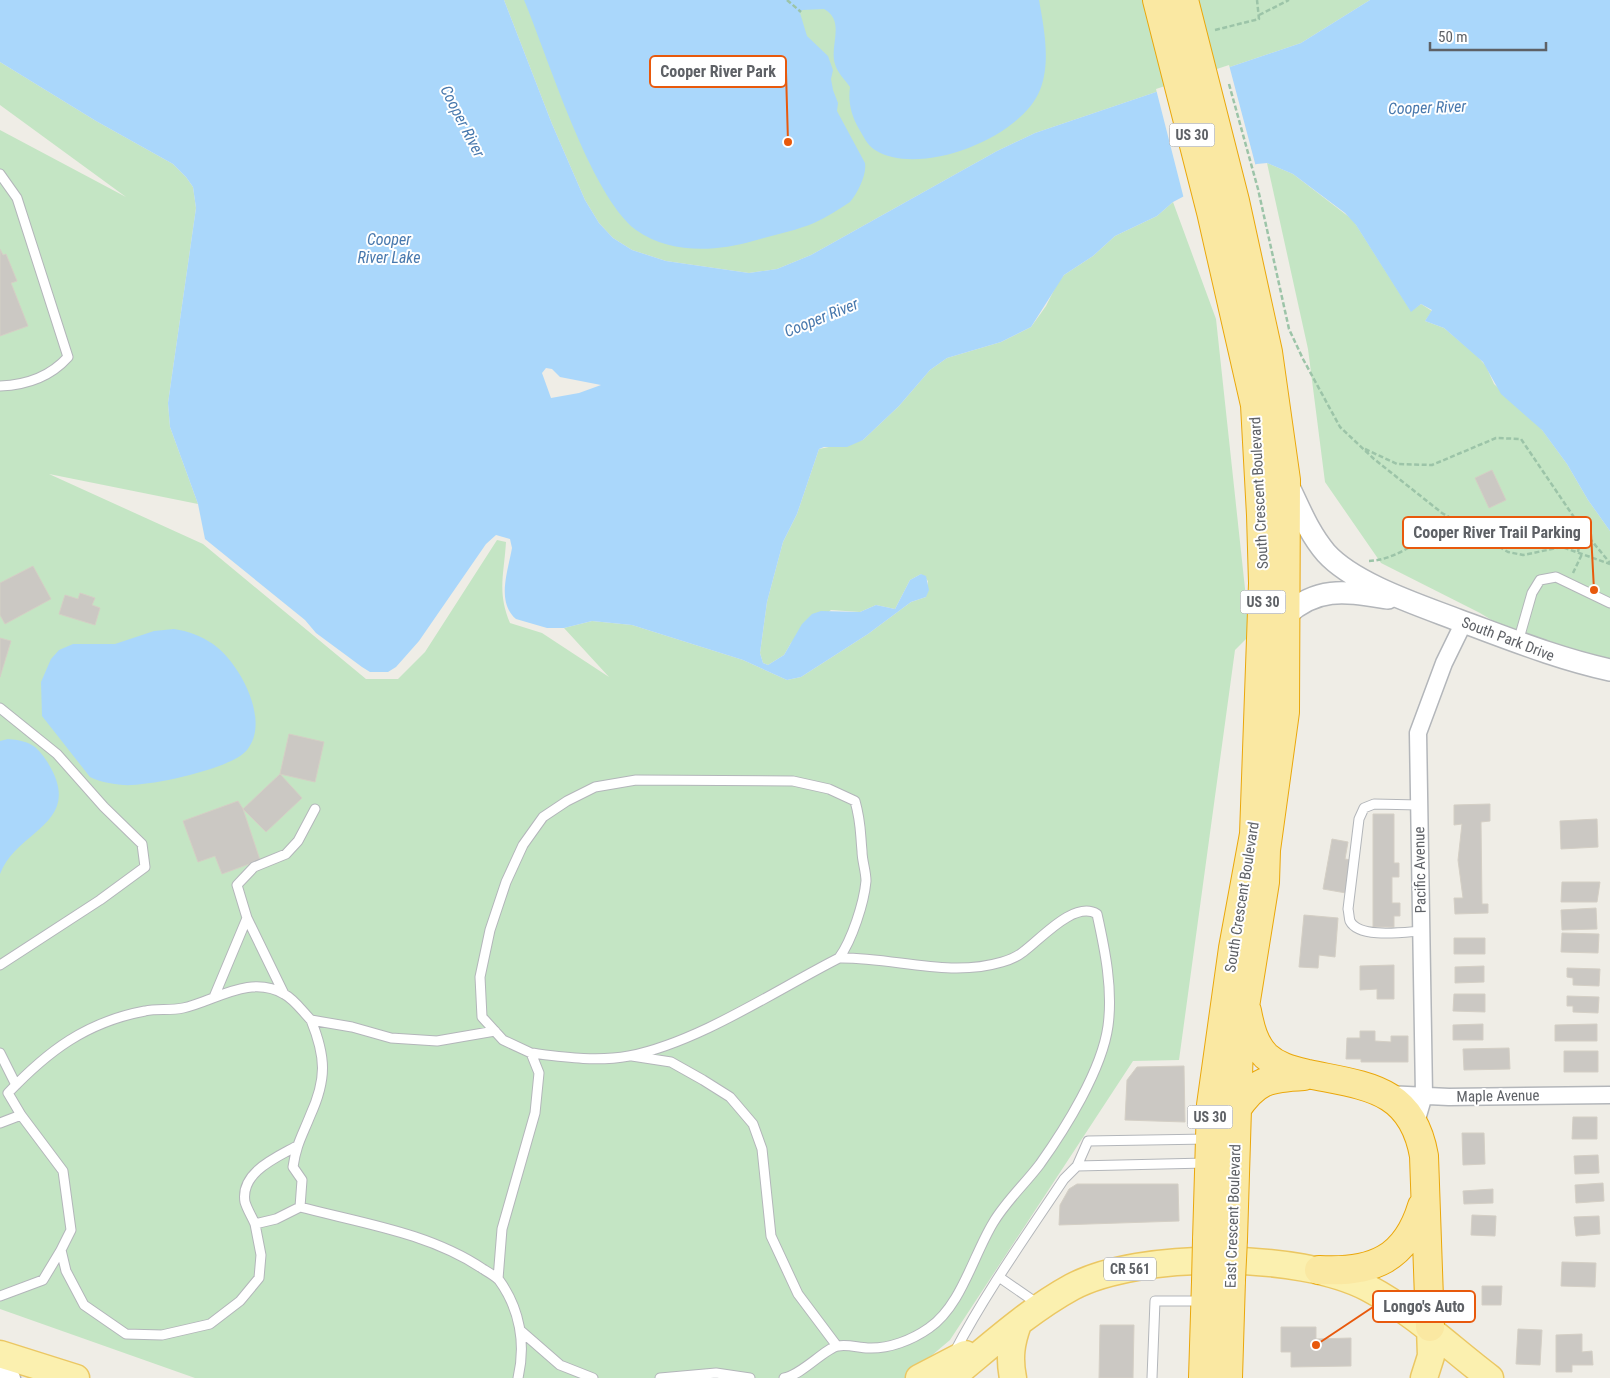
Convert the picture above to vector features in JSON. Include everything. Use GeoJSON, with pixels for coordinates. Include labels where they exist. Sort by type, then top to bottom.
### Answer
{"type":"FeatureCollection","features":[{"type":"Feature","properties":{"kind":"highway","name":"South Crescent Boulevard"},"geometry":{"type":"LineString","coordinates":[[1156,0],[1173,58],[1234,201],[1255,405],[1264,583],[1254,834],[1236,999]]}},
{"type":"Feature","properties":{"kind":"highway","name":"South Crescent Boulevard"},"geometry":{"type":"LineString","coordinates":[[1184,0],[1206,39],[1234,201],[1268,352],[1286,480],[1285,712],[1266,850],[1265,882],[1250,965]]}},
{"type":"Feature","properties":{"kind":"highway","name":"East Crescent Boulevard"},"geometry":{"type":"LineString","coordinates":[[1220,1240],[1209,1150],[1211,1106],[1236,999],[1250,965]]}},
{"type":"Feature","properties":{"kind":"highway","name":"East Crescent Boulevard"},"geometry":{"type":"LineString","coordinates":[[1203,1378],[1236,1110],[1239,1044],[1236,999]]}},
{"type":"Feature","properties":{"kind":"highway"},"geometry":{"type":"LineString","coordinates":[[1236,999],[1250,1030],[1265,1055],[1276,1064],[1288,1070],[1366,1086],[1386,1094],[1395,1099],[1406,1111],[1415,1126],[1424,1156],[1430,1328]]}},
{"type":"Feature","properties":{"kind":"highway"},"geometry":{"type":"LineString","coordinates":[[1236,1110],[1249,1091],[1256,1085],[1283,1077],[1316,1076]]}},
{"type":"Feature","properties":{"kind":"highway"},"geometry":{"type":"LineString","coordinates":[[1320,1270],[1354,1270],[1373,1264],[1392,1254],[1409,1238],[1417,1222],[1424,1198]]}},
{"type":"Feature","properties":{"kind":"highway","name":"East Crescent Boulevard"},"geometry":{"type":"LineString","coordinates":[[1214,1288],[1228,1378]]}},
{"type":"Feature","properties":{"kind":"main road","name":"CR 561"},"geometry":{"type":"LineString","coordinates":[[919,1378],[950,1370],[1072,1287],[1092,1278],[1151,1265],[1184,1262],[1256,1262],[1320,1270],[1367,1287],[1430,1328],[1490,1378]]}},
{"type":"Feature","properties":{"kind":"main road"},"geometry":{"type":"LineString","coordinates":[[1013,1378],[1010,1358],[1011,1342],[1018,1324]]}},
{"type":"Feature","properties":{"kind":"main road"},"geometry":{"type":"LineString","coordinates":[[1424,1378],[1431,1356],[1430,1328]]}},
{"type":"Feature","properties":{"kind":"main road"},"geometry":{"type":"LineString","coordinates":[[0,1354],[76,1378]]}},
{"type":"Feature","properties":{"kind":"street","name":"South Park Drive"},"geometry":{"type":"LineString","coordinates":[[1286,480],[1308,529],[1327,554],[1359,577],[1408,601],[1563,659],[1610,670]]}},
{"type":"Feature","properties":{"kind":"street","name":"South Park Drive"},"geometry":{"type":"LineString","coordinates":[[1286,615],[1307,598],[1322,594],[1358,594],[1408,601]]}},
{"type":"Feature","properties":{"kind":"street","name":"Pacific Avenue"},"geometry":{"type":"LineString","coordinates":[[1415,1126],[1424,1095],[1418,734],[1444,664],[1464,622]]}},
{"type":"Feature","properties":{"kind":"street","name":"Maple Avenue"},"geometry":{"type":"LineString","coordinates":[[1386,1094],[1610,1095]]}},
{"type":"Feature","properties":{"kind":"street"},"geometry":{"type":"LineString","coordinates":[[0,1368],[12,1378]]}},
{"type":"Feature","properties":{"kind":"lane"},"geometry":{"type":"LineString","coordinates":[[0,174],[16,198],[68,357],[56,370],[21,386],[0,386]]}},
{"type":"Feature","properties":{"kind":"lane"},"geometry":{"type":"LineString","coordinates":[[1518,642],[1532,594],[1540,580],[1556,577],[1610,603]]}},
{"type":"Feature","properties":{"kind":"lane"},"geometry":{"type":"LineString","coordinates":[[0,708],[57,754],[104,807],[142,844],[145,866],[100,900],[0,965]]}},
{"type":"Feature","properties":{"kind":"lane"},"geometry":{"type":"LineString","coordinates":[[636,780],[793,781],[829,789],[855,801],[862,823],[862,850],[866,881],[854,926],[846,948],[839,958],[724,1019],[672,1043],[629,1056],[586,1060],[531,1053],[503,1040],[495,1031],[482,1017],[480,977],[490,930],[506,882],[523,845],[543,817],[567,801],[595,787],[636,780]]}},
{"type":"Feature","properties":{"kind":"lane"},"geometry":{"type":"LineString","coordinates":[[1419,805],[1374,804],[1364,808],[1359,819],[1348,910],[1350,922],[1359,929],[1376,933],[1422,931]]}},
{"type":"Feature","properties":{"kind":"lane"},"geometry":{"type":"LineString","coordinates":[[300,1207],[302,1180],[293,1167],[295,1147],[312,1114],[324,1070],[322,1046],[311,1020],[284,994],[247,918],[237,885],[254,867],[286,854],[298,841],[315,809]]}},
{"type":"Feature","properties":{"kind":"lane"},"geometry":{"type":"LineString","coordinates":[[784,1378],[797,1372],[837,1346],[870,1348],[897,1344],[929,1328],[941,1317],[962,1286],[993,1222],[1039,1165],[1064,1129],[1097,1063],[1108,1027],[1106,952],[1097,914],[1091,911],[1082,911],[1063,919],[1022,954],[1002,962],[977,967],[920,967],[886,961],[839,958]]}},
{"type":"Feature","properties":{"kind":"lane"},"geometry":{"type":"LineString","coordinates":[[214,997],[247,918]]}},
{"type":"Feature","properties":{"kind":"lane"},"geometry":{"type":"LineString","coordinates":[[0,1296],[43,1280],[71,1230],[63,1171],[21,1115],[8,1093],[35,1064],[84,1030],[113,1019],[146,1010],[181,1009],[236,989],[262,986],[284,994]]}},
{"type":"Feature","properties":{"kind":"lane"},"geometry":{"type":"LineString","coordinates":[[311,1020],[352,1027],[400,1039],[437,1041],[495,1031]]}},
{"type":"Feature","properties":{"kind":"lane"},"geometry":{"type":"LineString","coordinates":[[0,1053],[16,1085]]}},
{"type":"Feature","properties":{"kind":"lane"},"geometry":{"type":"LineString","coordinates":[[498,1279],[502,1229],[536,1113],[539,1073],[531,1053]]}},
{"type":"Feature","properties":{"kind":"lane"},"geometry":{"type":"LineString","coordinates":[[629,1056],[671,1062],[730,1097],[753,1124],[762,1149],[771,1236],[798,1294],[837,1346]]}},
{"type":"Feature","properties":{"kind":"lane"},"geometry":{"type":"LineString","coordinates":[[0,1123],[21,1115]]}},
{"type":"Feature","properties":{"kind":"lane"},"geometry":{"type":"LineString","coordinates":[[950,1370],[973,1316],[1064,1179],[1077,1166],[1088,1141],[1209,1150]]}},
{"type":"Feature","properties":{"kind":"lane"},"geometry":{"type":"LineString","coordinates":[[61,1250],[66,1271],[84,1305],[126,1334],[162,1335],[210,1324],[240,1302],[259,1278],[261,1255],[255,1224],[245,1202],[246,1186],[260,1168],[295,1147]]}},
{"type":"Feature","properties":{"kind":"lane"},"geometry":{"type":"LineString","coordinates":[[1077,1166],[1209,1150]]}},
{"type":"Feature","properties":{"kind":"lane"},"geometry":{"type":"LineString","coordinates":[[255,1224],[276,1219],[300,1207],[432,1242],[467,1258],[498,1279],[514,1308],[521,1331],[522,1361],[518,1378]]}},
{"type":"Feature","properties":{"kind":"lane"},"geometry":{"type":"LineString","coordinates":[[999,1277],[1042,1307]]}},
{"type":"Feature","properties":{"kind":"lane"},"geometry":{"type":"LineString","coordinates":[[1152,1378],[1155,1302],[1214,1288]]}},
{"type":"Feature","properties":{"kind":"lane"},"geometry":{"type":"LineString","coordinates":[[521,1331],[560,1365],[592,1378]]}},
{"type":"Feature","properties":{"kind":"lane"},"geometry":{"type":"LineString","coordinates":[[660,1378],[716,1373],[750,1378]]}},
{"type":"Feature","properties":{"kind":"path"},"geometry":{"type":"LineString","coordinates":[[787,0],[801,12]]}},
{"type":"Feature","properties":{"kind":"path"},"geometry":{"type":"LineString","coordinates":[[1206,39],[1259,19],[1257,0]]}},
{"type":"Feature","properties":{"kind":"path"},"geometry":{"type":"LineString","coordinates":[[1258,16],[1290,0]]}},
{"type":"Feature","properties":{"kind":"path"},"geometry":{"type":"LineString","coordinates":[[1227,77],[1234,201],[1303,359],[1340,427],[1362,448],[1450,517],[1508,552],[1523,555],[1562,547],[1610,564]]}},
{"type":"Feature","properties":{"kind":"path"},"geometry":{"type":"LineString","coordinates":[[1362,448],[1397,464],[1432,465],[1496,438],[1521,439],[1582,529],[1610,564]]}},
{"type":"Feature","properties":{"kind":"path"},"geometry":{"type":"LineString","coordinates":[[1362,562],[1373,561],[1396,554],[1429,534],[1450,517]]}},
{"type":"Feature","properties":{"kind":"path"},"geometry":{"type":"LineString","coordinates":[[1578,553],[1582,529]]}},
{"type":"Feature","properties":{"kind":"path"},"geometry":{"type":"LineString","coordinates":[[1568,583],[1582,554]]}},
{"type":"Feature","properties":{"kind":"green space"},"geometry":{"type":"Polygon","coordinates":[[[504,0],[1370,0],[1301,43],[1035,133],[997,151],[811,255],[777,269],[749,273],[666,261],[632,250],[613,238],[599,223],[585,200],[552,124],[504,0]]]}},
{"type":"Feature","properties":{"kind":"green space"},"geometry":{"type":"Polygon","coordinates":[[[0,62],[96,121],[173,164],[193,187],[196,208],[168,403],[170,427],[198,504],[49,474],[203,544],[366,679],[398,679],[425,652],[497,540],[506,542],[502,592],[510,623],[542,633],[609,677],[564,628],[592,621],[632,625],[743,660],[787,680],[801,677],[868,634],[911,602],[926,597],[928,581],[921,574],[910,580],[895,609],[876,605],[860,612],[831,610],[791,643],[784,655],[768,665],[763,663],[760,653],[767,602],[783,542],[797,514],[819,449],[863,440],[899,406],[930,370],[947,358],[1001,342],[1031,327],[1064,275],[1093,256],[1115,236],[1157,216],[1173,202],[1216,319],[1250,635],[1235,650],[1179,1060],[1133,1061],[950,1340],[905,1378],[195,1378],[0,1309],[0,130],[126,197],[0,105],[0,62]]]}},
{"type":"Feature","properties":{"kind":"green space"},"geometry":{"type":"Polygon","coordinates":[[[1267,163],[1293,174],[1353,220],[1411,311],[1421,304],[1432,311],[1425,321],[1444,328],[1477,356],[1486,366],[1494,384],[1540,427],[1567,464],[1588,500],[1610,531],[1610,670],[1546,653],[1480,613],[1381,563],[1325,482],[1308,349],[1267,163]]]}},
{"type":"Feature","properties":{"kind":"water","name":"Cooper River Lake"},"geometry":{"type":"Polygon","coordinates":[[[0,0],[504,0],[552,124],[585,200],[599,223],[613,238],[632,250],[666,261],[749,273],[777,269],[811,255],[997,151],[1035,133],[1301,43],[1370,0],[1610,0],[1610,531],[1588,500],[1567,464],[1542,430],[1501,394],[1483,362],[1444,328],[1425,321],[1432,310],[1421,304],[1411,312],[1356,225],[1345,213],[1293,174],[1267,163],[1257,164],[1230,172],[1173,202],[1157,216],[1115,236],[1093,256],[1064,275],[1031,327],[1001,342],[947,358],[930,370],[899,406],[863,440],[847,447],[824,447],[819,449],[797,514],[783,542],[767,602],[760,653],[763,663],[768,665],[784,655],[802,624],[812,614],[821,611],[860,612],[876,605],[895,609],[910,580],[921,574],[926,576],[929,590],[926,597],[911,602],[868,634],[801,677],[787,680],[743,660],[632,625],[592,621],[564,628],[547,628],[516,619],[506,604],[505,595],[506,576],[512,548],[510,539],[496,535],[486,544],[419,641],[396,667],[388,672],[370,672],[316,633],[305,620],[205,539],[198,504],[170,427],[168,403],[196,208],[193,187],[173,164],[96,121],[0,62],[0,0]],[[546,368],[542,373],[551,398],[579,393],[601,385],[560,377],[552,369],[546,368]]]}},
{"type":"Feature","properties":{"kind":"water"},"geometry":{"type":"Polygon","coordinates":[[[524,0],[1039,0],[1046,45],[1045,68],[1040,90],[1029,108],[1012,124],[991,137],[967,148],[942,156],[917,159],[894,157],[875,150],[870,146],[854,119],[849,98],[850,87],[839,73],[835,64],[836,27],[831,14],[824,9],[802,10],[800,13],[807,36],[828,56],[833,70],[831,79],[838,103],[837,111],[865,163],[865,172],[859,189],[850,202],[814,223],[738,245],[693,249],[663,243],[649,238],[636,230],[619,212],[602,187],[572,123],[524,0]]]}},
{"type":"Feature","properties":{"kind":"water"},"geometry":{"type":"Polygon","coordinates":[[[174,629],[194,634],[213,644],[233,664],[249,693],[254,709],[256,724],[254,738],[247,750],[225,764],[169,780],[123,785],[106,783],[90,777],[42,716],[41,682],[51,659],[59,650],[73,644],[115,644],[154,631],[174,629]]]}},
{"type":"Feature","properties":{"kind":"water"},"geometry":{"type":"Polygon","coordinates":[[[8,739],[27,742],[40,752],[48,763],[57,783],[59,800],[54,813],[8,859],[0,874],[0,741],[8,739]]]}},
{"type":"Feature","properties":{"kind":"pier"},"geometry":{"type":"Polygon","coordinates":[[[1229,65],[1256,167],[1231,174],[1184,199],[1156,89],[1229,65]]]}},
{"type":"Feature","properties":{"kind":"building"},"geometry":{"type":"Polygon","coordinates":[[[0,249],[3,255],[6,254],[17,281],[11,283],[28,326],[0,336],[0,249]]]}},
{"type":"Feature","properties":{"kind":"building"},"geometry":{"type":"Polygon","coordinates":[[[1492,470],[1506,500],[1489,508],[1475,478],[1492,470]]]}},
{"type":"Feature","properties":{"kind":"building"},"geometry":{"type":"Polygon","coordinates":[[[33,566],[51,599],[5,624],[0,615],[0,583],[33,566]]]}},
{"type":"Feature","properties":{"kind":"building"},"geometry":{"type":"Polygon","coordinates":[[[80,593],[95,598],[92,605],[100,608],[95,625],[59,614],[65,595],[78,599],[80,593]]]}},
{"type":"Feature","properties":{"kind":"building"},"geometry":{"type":"Polygon","coordinates":[[[0,638],[11,641],[0,677],[0,638]]]}},
{"type":"Feature","properties":{"kind":"building"},"geometry":{"type":"Polygon","coordinates":[[[289,734],[324,742],[315,782],[280,774],[289,734]]]}},
{"type":"Feature","properties":{"kind":"building"},"geometry":{"type":"Polygon","coordinates":[[[280,774],[302,798],[266,832],[243,809],[280,774]]]}},
{"type":"Feature","properties":{"kind":"building"},"geometry":{"type":"Polygon","coordinates":[[[238,801],[243,809],[260,860],[222,874],[215,856],[198,862],[183,821],[238,801]]]}},
{"type":"Feature","properties":{"kind":"building"},"geometry":{"type":"Polygon","coordinates":[[[1490,804],[1490,821],[1481,822],[1482,904],[1488,904],[1488,913],[1455,914],[1454,898],[1463,898],[1458,860],[1462,824],[1454,825],[1454,805],[1490,804]]]}},
{"type":"Feature","properties":{"kind":"building"},"geometry":{"type":"Polygon","coordinates":[[[1373,814],[1394,814],[1394,863],[1399,863],[1399,877],[1392,877],[1392,903],[1400,903],[1400,916],[1394,916],[1394,927],[1373,927],[1373,814]]]}},
{"type":"Feature","properties":{"kind":"building"},"geometry":{"type":"Polygon","coordinates":[[[1597,819],[1598,847],[1561,849],[1560,821],[1597,819]]]}},
{"type":"Feature","properties":{"kind":"building"},"geometry":{"type":"Polygon","coordinates":[[[1332,839],[1348,842],[1345,859],[1351,860],[1346,893],[1323,889],[1332,839]]]}},
{"type":"Feature","properties":{"kind":"building"},"geometry":{"type":"Polygon","coordinates":[[[1562,882],[1600,882],[1597,902],[1561,902],[1562,882]]]}},
{"type":"Feature","properties":{"kind":"building"},"geometry":{"type":"Polygon","coordinates":[[[1596,908],[1597,929],[1562,930],[1561,910],[1596,908]]]}},
{"type":"Feature","properties":{"kind":"building"},"geometry":{"type":"Polygon","coordinates":[[[1304,915],[1338,918],[1335,957],[1319,955],[1318,968],[1299,967],[1304,915]]]}},
{"type":"Feature","properties":{"kind":"building"},"geometry":{"type":"Polygon","coordinates":[[[1562,933],[1599,934],[1598,953],[1561,952],[1562,933]]]}},
{"type":"Feature","properties":{"kind":"building"},"geometry":{"type":"Polygon","coordinates":[[[1454,938],[1485,938],[1485,954],[1454,954],[1454,938]]]}},
{"type":"Feature","properties":{"kind":"building"},"geometry":{"type":"Polygon","coordinates":[[[1394,965],[1394,999],[1377,999],[1377,989],[1360,990],[1360,966],[1394,965]]]}},
{"type":"Feature","properties":{"kind":"building"},"geometry":{"type":"Polygon","coordinates":[[[1484,966],[1484,982],[1455,983],[1455,967],[1484,966]]]}},
{"type":"Feature","properties":{"kind":"building"},"geometry":{"type":"Polygon","coordinates":[[[1567,968],[1600,969],[1599,986],[1573,985],[1573,978],[1567,977],[1567,968]]]}},
{"type":"Feature","properties":{"kind":"building"},"geometry":{"type":"Polygon","coordinates":[[[1454,994],[1485,994],[1485,1012],[1453,1011],[1454,994]]]}},
{"type":"Feature","properties":{"kind":"building"},"geometry":{"type":"Polygon","coordinates":[[[1567,996],[1599,997],[1598,1013],[1573,1012],[1573,1006],[1567,1006],[1567,996]]]}},
{"type":"Feature","properties":{"kind":"building"},"geometry":{"type":"Polygon","coordinates":[[[1483,1024],[1483,1040],[1453,1040],[1453,1025],[1483,1024]]]}},
{"type":"Feature","properties":{"kind":"building"},"geometry":{"type":"Polygon","coordinates":[[[1597,1024],[1597,1041],[1555,1041],[1555,1025],[1597,1024]]]}},
{"type":"Feature","properties":{"kind":"building"},"geometry":{"type":"Polygon","coordinates":[[[1360,1031],[1375,1031],[1375,1041],[1391,1042],[1391,1036],[1408,1036],[1408,1062],[1361,1062],[1361,1059],[1346,1059],[1347,1038],[1360,1038],[1360,1031]]]}},
{"type":"Feature","properties":{"kind":"building"},"geometry":{"type":"Polygon","coordinates":[[[1509,1048],[1510,1069],[1464,1070],[1463,1049],[1509,1048]]]}},
{"type":"Feature","properties":{"kind":"building"},"geometry":{"type":"Polygon","coordinates":[[[1564,1051],[1598,1051],[1598,1072],[1564,1072],[1564,1051]]]}},
{"type":"Feature","properties":{"kind":"building"},"geometry":{"type":"Polygon","coordinates":[[[1184,1066],[1185,1122],[1125,1120],[1127,1080],[1137,1067],[1184,1066]]]}},
{"type":"Feature","properties":{"kind":"building"},"geometry":{"type":"Polygon","coordinates":[[[1573,1117],[1597,1117],[1597,1139],[1572,1139],[1573,1117]]]}},
{"type":"Feature","properties":{"kind":"building"},"geometry":{"type":"Polygon","coordinates":[[[1462,1133],[1484,1133],[1485,1164],[1463,1165],[1462,1133]]]}},
{"type":"Feature","properties":{"kind":"building"},"geometry":{"type":"Polygon","coordinates":[[[1598,1155],[1599,1173],[1575,1174],[1574,1156],[1598,1155]]]}},
{"type":"Feature","properties":{"kind":"building"},"geometry":{"type":"Polygon","coordinates":[[[1603,1183],[1604,1201],[1576,1203],[1575,1185],[1603,1183]]]}},
{"type":"Feature","properties":{"kind":"building"},"geometry":{"type":"Polygon","coordinates":[[[1077,1184],[1178,1184],[1179,1221],[1059,1225],[1060,1205],[1069,1189],[1077,1184]]]}},
{"type":"Feature","properties":{"kind":"building"},"geometry":{"type":"Polygon","coordinates":[[[1493,1189],[1493,1203],[1464,1204],[1463,1191],[1493,1189]]]}},
{"type":"Feature","properties":{"kind":"building"},"geometry":{"type":"Polygon","coordinates":[[[1472,1215],[1496,1216],[1495,1236],[1471,1235],[1472,1215]]]}},
{"type":"Feature","properties":{"kind":"building"},"geometry":{"type":"Polygon","coordinates":[[[1599,1216],[1600,1234],[1576,1236],[1574,1217],[1599,1216]]]}},
{"type":"Feature","properties":{"kind":"building"},"geometry":{"type":"Polygon","coordinates":[[[1562,1262],[1596,1263],[1595,1287],[1561,1286],[1562,1262]]]}},
{"type":"Feature","properties":{"kind":"building"},"geometry":{"type":"Polygon","coordinates":[[[1482,1286],[1502,1286],[1501,1305],[1482,1305],[1482,1286]]]}},
{"type":"Feature","properties":{"kind":"building"},"geometry":{"type":"Polygon","coordinates":[[[1100,1325],[1134,1325],[1133,1378],[1099,1378],[1100,1325]]]}},
{"type":"Feature","properties":{"kind":"building"},"geometry":{"type":"Polygon","coordinates":[[[1281,1327],[1316,1327],[1316,1339],[1351,1338],[1351,1366],[1291,1367],[1291,1352],[1281,1352],[1281,1327]]]}},
{"type":"Feature","properties":{"kind":"building"},"geometry":{"type":"Polygon","coordinates":[[[1518,1329],[1542,1330],[1540,1365],[1516,1364],[1518,1329]]]}},
{"type":"Feature","properties":{"kind":"building"},"geometry":{"type":"Polygon","coordinates":[[[1582,1334],[1582,1352],[1592,1351],[1593,1365],[1572,1365],[1572,1372],[1556,1372],[1556,1335],[1582,1334]]]}},
{"type":"Feature","properties":{"kind":"place","name":"Cooper River Park"},"geometry":{"type":"Point","coordinates":[788,142]}},
{"type":"Feature","properties":{"kind":"place","name":"Cooper River Trail Parking"},"geometry":{"type":"Point","coordinates":[1594,590]}},
{"type":"Feature","properties":{"kind":"place","name":"Longo's Auto"},"geometry":{"type":"Point","coordinates":[1316,1345]}},
{"type":"Feature","properties":{"kind":"water label","name":"Cooper River"},"geometry":{"type":"Point","coordinates":[1427,107]}},
{"type":"Feature","properties":{"kind":"water label","name":"Cooper River"},"geometry":{"type":"Point","coordinates":[463,121]}},
{"type":"Feature","properties":{"kind":"water label","name":"Cooper River"},"geometry":{"type":"Point","coordinates":[821,317]}}]}
